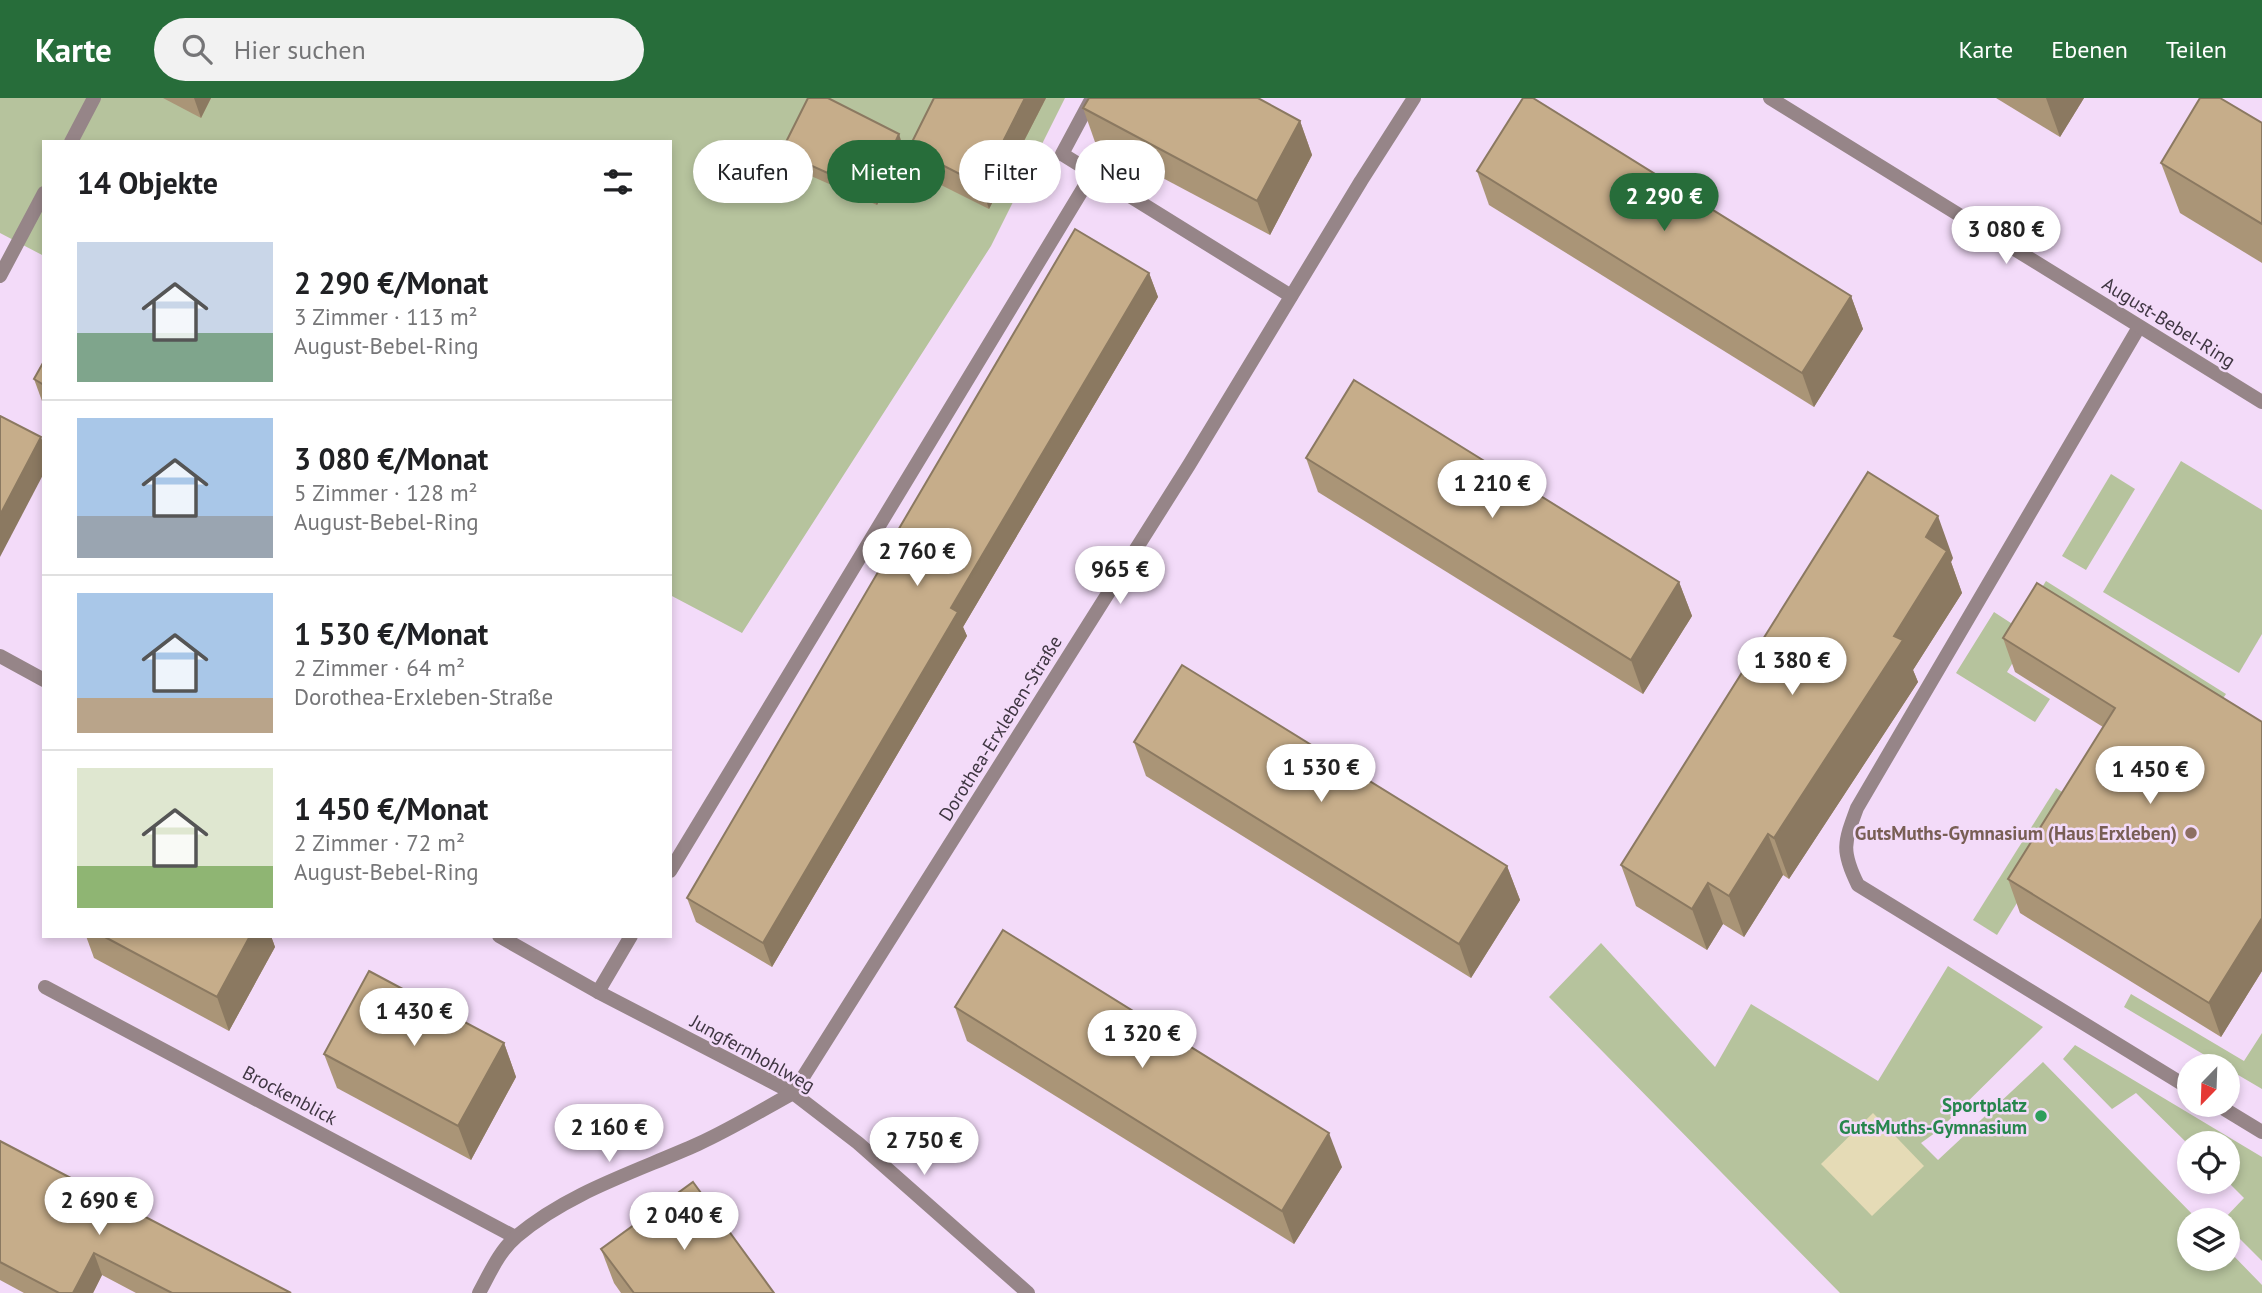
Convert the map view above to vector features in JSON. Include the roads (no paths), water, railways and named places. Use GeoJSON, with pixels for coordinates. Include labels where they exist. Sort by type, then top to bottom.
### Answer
{"type":"FeatureCollection","features":[{"type":"Feature","properties":{"kind":"street"},"geometry":{"type":"LineString","coordinates":[[72,140],[94,98]]}},
{"type":"Feature","properties":{"kind":"street"},"geometry":{"type":"LineString","coordinates":[[1075,163],[1062,154],[1092,98]]}},
{"type":"Feature","properties":{"kind":"street","name":"Dorothea-Erxleben-Straße"},"geometry":{"type":"LineString","coordinates":[[793,1093],[1189,465],[1414,98]]}},
{"type":"Feature","properties":{"kind":"street","name":"August-Bebel-Ring"},"geometry":{"type":"LineString","coordinates":[[1770,98],[2262,402]]}},
{"type":"Feature","properties":{"kind":"street"},"geometry":{"type":"LineString","coordinates":[[0,276],[42,197]]}},
{"type":"Feature","properties":{"kind":"street"},"geometry":{"type":"LineString","coordinates":[[672,868],[1075,202]]}},
{"type":"Feature","properties":{"kind":"street"},"geometry":{"type":"LineString","coordinates":[[1139,203],[1291,296]]}},
{"type":"Feature","properties":{"kind":"street"},"geometry":{"type":"LineString","coordinates":[[2139,327],[1857,808],[1846,839],[1847,862],[1858,885],[2177,1081]]}},
{"type":"Feature","properties":{"kind":"street"},"geometry":{"type":"LineString","coordinates":[[0,656],[42,679]]}},
{"type":"Feature","properties":{"kind":"street","name":"Jungfernhohlweg"},"geometry":{"type":"LineString","coordinates":[[503,938],[598,992],[793,1093],[858,1143],[1028,1293]]}},
{"type":"Feature","properties":{"kind":"street"},"geometry":{"type":"LineString","coordinates":[[598,992],[630,938]]}},
{"type":"Feature","properties":{"kind":"street","name":"Brockenblick"},"geometry":{"type":"LineString","coordinates":[[45,987],[515,1237]]}},
{"type":"Feature","properties":{"kind":"street"},"geometry":{"type":"LineString","coordinates":[[479,1293],[496,1259],[515,1237],[575,1198],[703,1142],[793,1093]]}},
{"type":"Feature","properties":{"kind":"street"},"geometry":{"type":"LineString","coordinates":[[2237,1117],[2262,1132]]}},
{"type":"Feature","properties":{"kind":"place","name":"GutsMuths-Gymnasium (Haus Erxleben)"},"geometry":{"type":"Point","coordinates":[2191,833]}},
{"type":"Feature","properties":{"kind":"place","name":"Sportplatz GutsMuths-Gymnasium"},"geometry":{"type":"Point","coordinates":[2041,1116]}}]}
